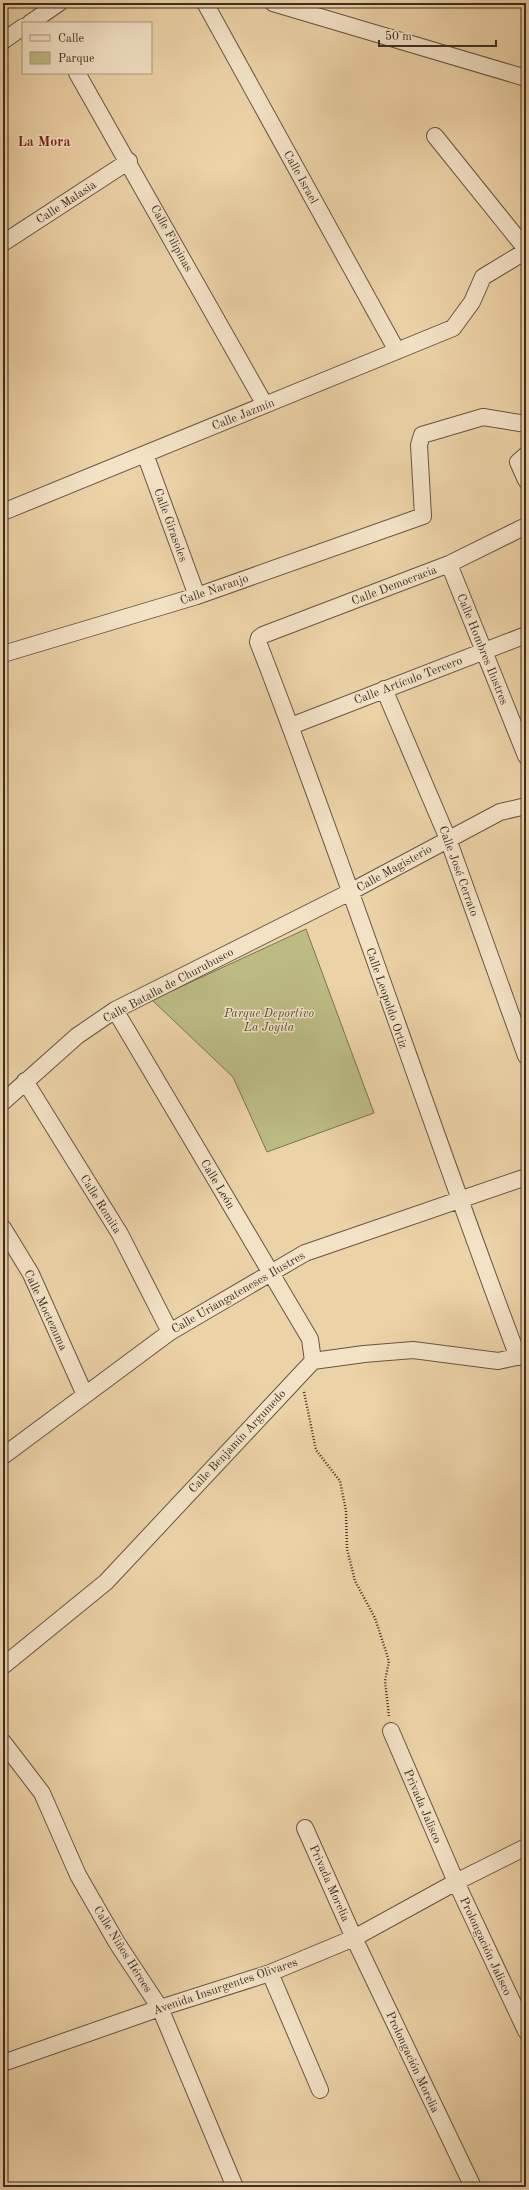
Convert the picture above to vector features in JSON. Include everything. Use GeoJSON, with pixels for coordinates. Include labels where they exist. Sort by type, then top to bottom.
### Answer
{"type":"FeatureCollection","features":[{"type":"Feature","properties":{"kind":"street"},"geometry":{"type":"LineString","coordinates":[[31,22],[58,3]]}},
{"type":"Feature","properties":{"kind":"street","name":"Calle Israel"},"geometry":{"type":"LineString","coordinates":[[205,3],[398,351]]}},
{"type":"Feature","properties":{"kind":"street"},"geometry":{"type":"LineString","coordinates":[[274,3],[526,78]]}},
{"type":"Feature","properties":{"kind":"street"},"geometry":{"type":"LineString","coordinates":[[3,41],[22,29]]}},
{"type":"Feature","properties":{"kind":"street","name":"Calle Filipinas"},"geometry":{"type":"LineString","coordinates":[[78,74],[129,161],[265,405]]}},
{"type":"Feature","properties":{"kind":"street"},"geometry":{"type":"LineString","coordinates":[[435,136],[526,250]]}},
{"type":"Feature","properties":{"kind":"street","name":"Calle Malasia"},"geometry":{"type":"LineString","coordinates":[[3,243],[129,161]]}},
{"type":"Feature","properties":{"kind":"street","name":"Calle Jazmín"},"geometry":{"type":"LineString","coordinates":[[3,512],[452,328],[472,302],[483,277],[526,250]]}},
{"type":"Feature","properties":{"kind":"street","name":"Calle Naranjo"},"geometry":{"type":"LineString","coordinates":[[3,654],[197,596],[423,516],[419,445],[422,435],[483,417],[526,424]]}},
{"type":"Feature","properties":{"kind":"street","name":"Calle Girasoles"},"geometry":{"type":"LineString","coordinates":[[145,454],[197,596]]}},
{"type":"Feature","properties":{"kind":"street"},"geometry":{"type":"LineString","coordinates":[[522,459],[526,480]]}},
{"type":"Feature","properties":{"kind":"street","name":"Calle Democracia"},"geometry":{"type":"LineString","coordinates":[[259,638],[449,564],[526,526]]}},
{"type":"Feature","properties":{"kind":"street","name":"Calle Hombres Ilustres"},"geometry":{"type":"LineString","coordinates":[[449,564],[524,746]]}},
{"type":"Feature","properties":{"kind":"street","name":"Calle Artículo Tercero"},"geometry":{"type":"LineString","coordinates":[[291,726],[526,634]]}},
{"type":"Feature","properties":{"kind":"street","name":"Calle Leopoldo Ortiz"},"geometry":{"type":"LineString","coordinates":[[259,638],[258,642],[291,726],[459,1201],[522,1356]]}},
{"type":"Feature","properties":{"kind":"street","name":"Calle José Cerrato"},"geometry":{"type":"LineString","coordinates":[[384,689],[448,839],[526,1056]]}},
{"type":"Feature","properties":{"kind":"street","name":"Calle Magisterio"},"geometry":{"type":"LineString","coordinates":[[350,892],[500,812],[526,806]]}},
{"type":"Feature","properties":{"kind":"street","name":"Calle Batalla de Churubusco"},"geometry":{"type":"LineString","coordinates":[[3,1102],[77,1036],[115,1010],[350,892]]}},
{"type":"Feature","properties":{"kind":"street","name":"Calle León"},"geometry":{"type":"LineString","coordinates":[[115,1010],[310,1339],[313,1361]]}},
{"type":"Feature","properties":{"kind":"street","name":"Calle Romita"},"geometry":{"type":"LineString","coordinates":[[25,1081],[120,1234],[170,1332]]}},
{"type":"Feature","properties":{"kind":"street","name":"Calle Uriangateneses Ilustres"},"geometry":{"type":"LineString","coordinates":[[3,1456],[170,1332],[270,1271],[305,1252],[526,1177]]}},
{"type":"Feature","properties":{"kind":"street","name":"Calle Moctezuma"},"geometry":{"type":"LineString","coordinates":[[3,1228],[31,1274],[85,1395]]}},
{"type":"Feature","properties":{"kind":"street"},"geometry":{"type":"LineString","coordinates":[[313,1361],[364,1354],[413,1350],[498,1361],[522,1356]]}},
{"type":"Feature","properties":{"kind":"street","name":"Calle Benjamín Argumedo"},"geometry":{"type":"LineString","coordinates":[[3,1666],[106,1582],[296,1377],[313,1361]]}},
{"type":"Feature","properties":{"kind":"street","name":"Privada Jalisco"},"geometry":{"type":"LineString","coordinates":[[391,1730],[456,1882]]}},
{"type":"Feature","properties":{"kind":"street","name":"Calle Niños Héroes"},"geometry":{"type":"LineString","coordinates":[[3,1742],[42,1793],[78,1875],[117,1942],[160,2008],[235,2187]]}},
{"type":"Feature","properties":{"kind":"street","name":"Privada Morelia"},"geometry":{"type":"LineString","coordinates":[[305,1828],[354,1938]]}},
{"type":"Feature","properties":{"kind":"street","name":"Avenida Insurgentes Olivares"},"geometry":{"type":"LineString","coordinates":[[3,2063],[160,2008],[270,1972],[354,1938],[456,1882],[526,1847]]}},
{"type":"Feature","properties":{"kind":"street","name":"Prolongación Jalisco"},"geometry":{"type":"LineString","coordinates":[[456,1882],[526,2031]]}},
{"type":"Feature","properties":{"kind":"street","name":"Prolongación Morelia"},"geometry":{"type":"LineString","coordinates":[[354,1938],[473,2187]]}},
{"type":"Feature","properties":{"kind":"street"},"geometry":{"type":"LineString","coordinates":[[270,1972],[320,2090]]}},
{"type":"Feature","properties":{"kind":"path"},"geometry":{"type":"LineString","coordinates":[[296,1377],[305,1395],[316,1450],[340,1481],[346,1511],[347,1549],[355,1580],[375,1618],[389,1661],[385,1681],[391,1730]]}},
{"type":"Feature","properties":{"kind":"green space","name":"Parque Deportivo La Joyita"},"geometry":{"type":"Polygon","coordinates":[[[306,929],[374,1113],[267,1152],[233,1077],[152,1000],[306,929]]]}},
{"type":"Feature","properties":{"kind":"district","name":"La Mora"},"geometry":{"type":"Point","coordinates":[44,141]}}]}
